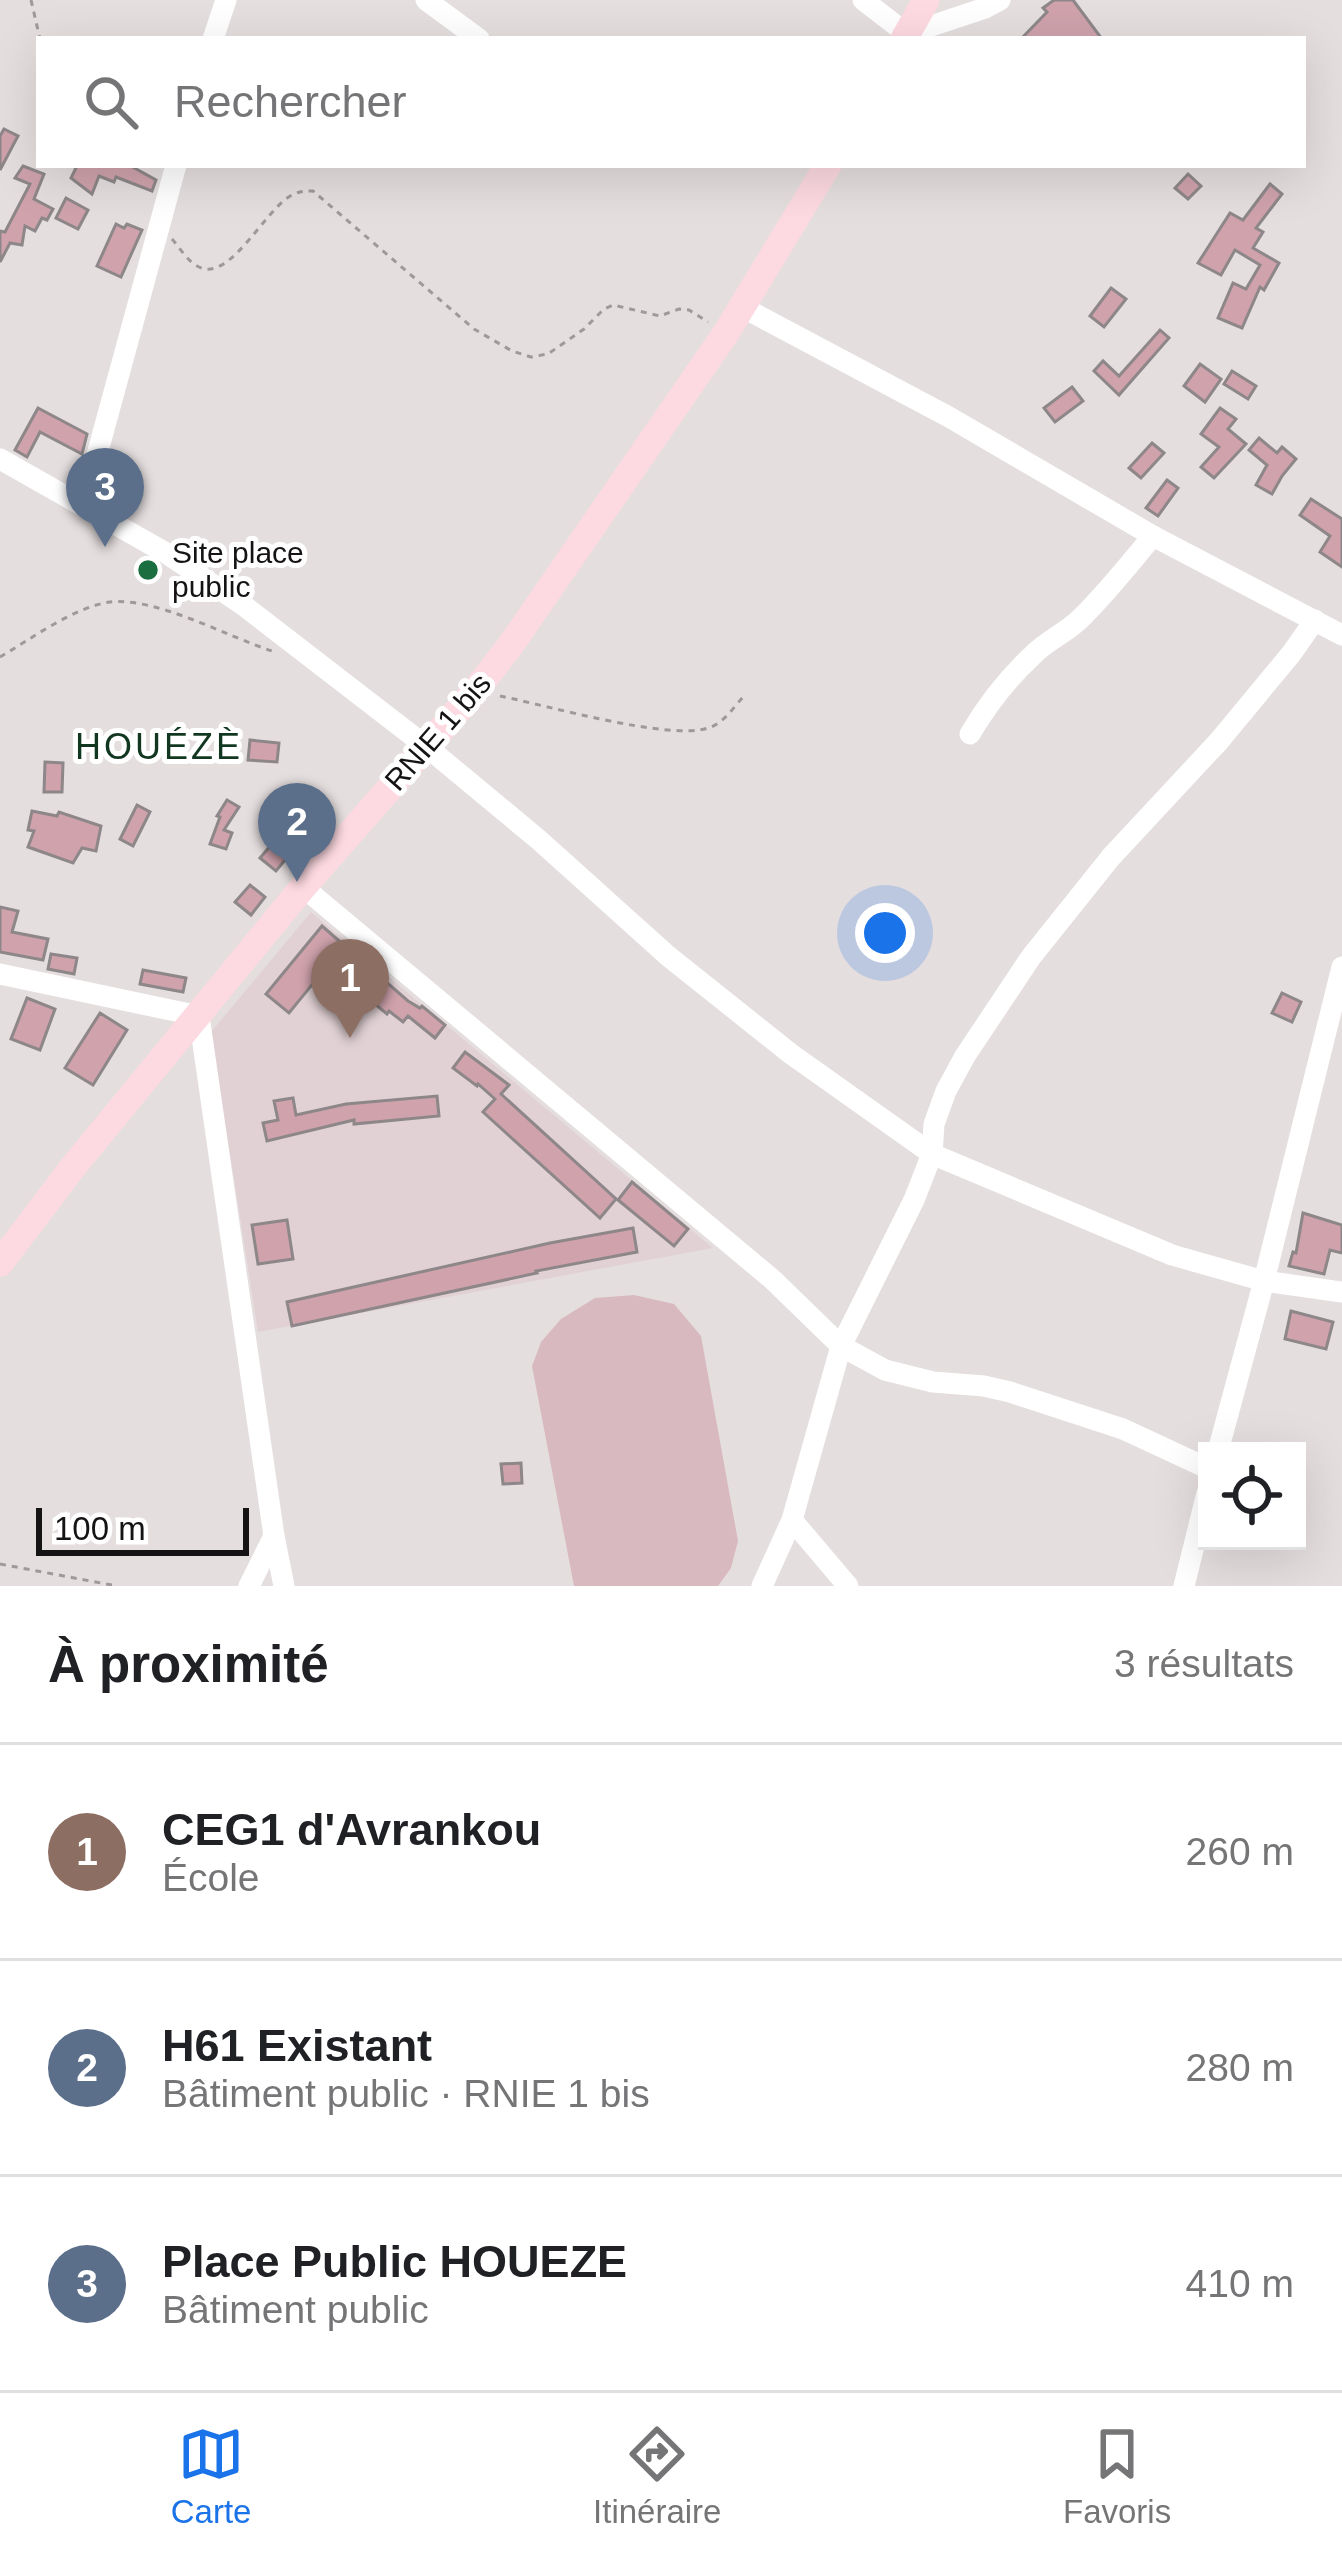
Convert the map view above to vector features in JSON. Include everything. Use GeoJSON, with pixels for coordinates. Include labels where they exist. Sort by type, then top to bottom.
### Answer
{"type":"FeatureCollection","features":[{"type":"Feature","properties":{"kind":"main road"},"geometry":{"type":"LineString","coordinates":[[906,36],[926,0]]}},
{"type":"Feature","properties":{"kind":"main road","name":"RNIE 1 bis"},"geometry":{"type":"LineString","coordinates":[[0,1263],[303,887],[475,691],[726,333],[826,168]]}},
{"type":"Feature","properties":{"kind":"street"},"geometry":{"type":"LineString","coordinates":[[215,36],[226,0]]}},
{"type":"Feature","properties":{"kind":"street"},"geometry":{"type":"LineString","coordinates":[[426,0],[474,36]]}},
{"type":"Feature","properties":{"kind":"street"},"geometry":{"type":"LineString","coordinates":[[863,0],[906,36],[1000,0]]}},
{"type":"Feature","properties":{"kind":"street"},"geometry":{"type":"LineString","coordinates":[[83,506],[175,168]]}},
{"type":"Feature","properties":{"kind":"street"},"geometry":{"type":"LineString","coordinates":[[742,307],[949,417],[1153,536],[1342,635]]}},
{"type":"Feature","properties":{"kind":"street"},"geometry":{"type":"LineString","coordinates":[[0,459],[166,553],[243,605],[427,747],[685,970],[791,1054],[932,1154],[1172,1255],[1264,1281],[1342,1292]]}},
{"type":"Feature","properties":{"kind":"street"},"geometry":{"type":"LineString","coordinates":[[970,734],[1017,672],[1101,598],[1153,536]]}},
{"type":"Feature","properties":{"kind":"street"},"geometry":{"type":"LineString","coordinates":[[762,1586],[792,1520],[841,1346],[914,1200],[932,1154],[934,1124],[946,1090],[965,1056],[1031,957],[1111,857],[1219,741],[1315,620]]}},
{"type":"Feature","properties":{"kind":"street"},"geometry":{"type":"LineString","coordinates":[[303,887],[772,1279],[841,1346],[885,1370],[1010,1392],[1123,1429],[1198,1464]]}},
{"type":"Feature","properties":{"kind":"street"},"geometry":{"type":"LineString","coordinates":[[1220,1442],[1342,967]]}},
{"type":"Feature","properties":{"kind":"street"},"geometry":{"type":"LineString","coordinates":[[0,974],[199,1016],[284,1586]]}},
{"type":"Feature","properties":{"kind":"street"},"geometry":{"type":"LineString","coordinates":[[792,1520],[848,1586]]}},
{"type":"Feature","properties":{"kind":"street"},"geometry":{"type":"LineString","coordinates":[[1184,1586],[1198,1529]]}},
{"type":"Feature","properties":{"kind":"street"},"geometry":{"type":"LineString","coordinates":[[249,1586],[274,1536]]}},
{"type":"Feature","properties":{"kind":"path"},"geometry":{"type":"LineString","coordinates":[[31,0],[39,36]]}},
{"type":"Feature","properties":{"kind":"path"},"geometry":{"type":"LineString","coordinates":[[160,224],[195,266],[209,270],[224,266],[283,201],[297,191],[313,191],[474,329],[512,351],[531,357],[548,354],[613,305],[660,316],[689,310],[726,333]]}},
{"type":"Feature","properties":{"kind":"path"},"geometry":{"type":"LineString","coordinates":[[0,657],[78,613],[109,602],[141,604],[314,661]]}},
{"type":"Feature","properties":{"kind":"path"},"geometry":{"type":"LineString","coordinates":[[475,691],[685,731],[710,728],[743,697]]}},
{"type":"Feature","properties":{"kind":"path"},"geometry":{"type":"LineString","coordinates":[[0,1564],[117,1586]]}},
{"type":"Feature","properties":{"kind":"shaded area"},"geometry":{"type":"Polygon","coordinates":[[[311,912],[713,1248],[258,1332],[211,1032],[311,912]]]}},
{"type":"Feature","properties":{"kind":"shaded area"},"geometry":{"type":"Polygon","coordinates":[[[634,1295],[674,1304],[701,1336],[738,1541],[731,1568],[718,1586],[574,1586],[532,1366],[541,1342],[561,1319],[595,1298],[634,1295]]]}},
{"type":"Feature","properties":{"kind":"building"},"geometry":{"type":"Polygon","coordinates":[[[1054,0],[1073,0],[1100,36],[1024,36],[1047,12],[1043,8],[1054,0]]]}},
{"type":"Feature","properties":{"kind":"building"},"geometry":{"type":"Polygon","coordinates":[[[4,129],[18,136],[0,170],[0,136],[4,129]]]}},
{"type":"Feature","properties":{"kind":"building"},"geometry":{"type":"Polygon","coordinates":[[[23,166],[44,174],[34,199],[53,209],[35,231],[25,226],[22,245],[10,243],[0,262],[0,231],[5,232],[30,184],[15,178],[23,166]]]}},
{"type":"Feature","properties":{"kind":"building"},"geometry":{"type":"Polygon","coordinates":[[[76,168],[134,168],[156,180],[152,191],[116,177],[114,182],[99,176],[92,194],[71,178],[76,168]]]}},
{"type":"Feature","properties":{"kind":"building"},"geometry":{"type":"Polygon","coordinates":[[[1188,174],[1201,186],[1188,199],[1175,188],[1188,174]]]}},
{"type":"Feature","properties":{"kind":"building"},"geometry":{"type":"Polygon","coordinates":[[[1270,184],[1282,194],[1256,228],[1263,232],[1253,248],[1279,263],[1264,290],[1260,287],[1242,328],[1218,318],[1233,283],[1246,289],[1260,265],[1235,250],[1221,275],[1198,263],[1230,213],[1243,220],[1270,184]]]}},
{"type":"Feature","properties":{"kind":"building"},"geometry":{"type":"Polygon","coordinates":[[[66,198],[88,210],[78,229],[56,218],[66,198]]]}},
{"type":"Feature","properties":{"kind":"building"},"geometry":{"type":"Polygon","coordinates":[[[116,224],[142,230],[121,277],[97,266],[116,224]]]}},
{"type":"Feature","properties":{"kind":"building"},"geometry":{"type":"Polygon","coordinates":[[[1111,288],[1126,299],[1104,327],[1090,316],[1111,288]]]}},
{"type":"Feature","properties":{"kind":"building"},"geometry":{"type":"Polygon","coordinates":[[[1160,330],[1169,338],[1119,395],[1094,371],[1103,361],[1119,376],[1160,330]]]}},
{"type":"Feature","properties":{"kind":"building"},"geometry":{"type":"Polygon","coordinates":[[[1200,364],[1221,379],[1205,402],[1184,386],[1200,364]]]}},
{"type":"Feature","properties":{"kind":"building"},"geometry":{"type":"Polygon","coordinates":[[[1232,371],[1256,386],[1248,399],[1224,384],[1232,371]]]}},
{"type":"Feature","properties":{"kind":"building"},"geometry":{"type":"Polygon","coordinates":[[[1072,387],[1083,401],[1055,422],[1044,408],[1072,387]]]}},
{"type":"Feature","properties":{"kind":"building"},"geometry":{"type":"Polygon","coordinates":[[[38,408],[87,434],[82,454],[40,432],[27,457],[15,450],[38,408]]]}},
{"type":"Feature","properties":{"kind":"building"},"geometry":{"type":"Polygon","coordinates":[[[1220,408],[1236,419],[1228,429],[1246,444],[1214,478],[1201,467],[1219,447],[1201,434],[1220,408]]]}},
{"type":"Feature","properties":{"kind":"building"},"geometry":{"type":"Polygon","coordinates":[[[1259,438],[1277,453],[1282,447],[1296,459],[1272,494],[1256,485],[1267,465],[1249,450],[1259,438]]]}},
{"type":"Feature","properties":{"kind":"building"},"geometry":{"type":"Polygon","coordinates":[[[1152,443],[1164,453],[1141,478],[1129,468],[1152,443]]]}},
{"type":"Feature","properties":{"kind":"building"},"geometry":{"type":"Polygon","coordinates":[[[1167,480],[1178,488],[1158,516],[1146,508],[1167,480]]]}},
{"type":"Feature","properties":{"kind":"building"},"geometry":{"type":"Polygon","coordinates":[[[1311,499],[1342,519],[1342,567],[1320,552],[1330,536],[1300,515],[1311,499]]]}},
{"type":"Feature","properties":{"kind":"building"},"geometry":{"type":"Polygon","coordinates":[[[250,740],[279,743],[277,762],[248,760],[250,740]]]}},
{"type":"Feature","properties":{"kind":"building"},"geometry":{"type":"Polygon","coordinates":[[[45,762],[63,763],[62,792],[44,792],[45,762]]]}},
{"type":"Feature","properties":{"kind":"building"},"geometry":{"type":"Polygon","coordinates":[[[227,800],[239,807],[224,830],[232,833],[226,849],[210,844],[227,800]]]}},
{"type":"Feature","properties":{"kind":"building"},"geometry":{"type":"Polygon","coordinates":[[[137,805],[150,812],[133,846],[120,839],[137,805]]]}},
{"type":"Feature","properties":{"kind":"building"},"geometry":{"type":"Polygon","coordinates":[[[32,811],[57,816],[59,812],[101,826],[96,851],[82,848],[73,863],[28,847],[34,831],[28,830],[32,811]]]}},
{"type":"Feature","properties":{"kind":"building"},"geometry":{"type":"Polygon","coordinates":[[[292,820],[308,832],[276,871],[260,858],[292,820]]]}},
{"type":"Feature","properties":{"kind":"building"},"geometry":{"type":"Polygon","coordinates":[[[250,885],[265,897],[251,915],[235,902],[250,885]]]}},
{"type":"Feature","properties":{"kind":"building"},"geometry":{"type":"Polygon","coordinates":[[[0,907],[18,911],[12,932],[48,939],[43,960],[0,952],[0,907]]]}},
{"type":"Feature","properties":{"kind":"building"},"geometry":{"type":"Polygon","coordinates":[[[322,926],[408,1001],[445,1025],[435,1038],[408,1016],[403,1022],[387,1014],[328,965],[289,1013],[266,994],[322,926]]]}},
{"type":"Feature","properties":{"kind":"building"},"geometry":{"type":"Polygon","coordinates":[[[51,954],[77,958],[74,974],[48,969],[51,954]]]}},
{"type":"Feature","properties":{"kind":"building"},"geometry":{"type":"Polygon","coordinates":[[[143,970],[186,978],[183,992],[140,984],[143,970]]]}},
{"type":"Feature","properties":{"kind":"building"},"geometry":{"type":"Polygon","coordinates":[[[1282,993],[1301,1002],[1292,1022],[1272,1013],[1282,993]]]}},
{"type":"Feature","properties":{"kind":"building"},"geometry":{"type":"Polygon","coordinates":[[[27,998],[55,1009],[40,1050],[11,1039],[27,998]]]}},
{"type":"Feature","properties":{"kind":"building"},"geometry":{"type":"Polygon","coordinates":[[[100,1013],[127,1030],[93,1085],[65,1068],[100,1013]]]}},
{"type":"Feature","properties":{"kind":"building"},"geometry":{"type":"Polygon","coordinates":[[[465,1052],[509,1085],[501,1094],[616,1199],[600,1218],[483,1112],[495,1099],[453,1068],[465,1052]]]}},
{"type":"Feature","properties":{"kind":"building"},"geometry":{"type":"Polygon","coordinates":[[[437,1096],[439,1116],[354,1124],[354,1120],[267,1141],[263,1123],[278,1120],[274,1101],[293,1098],[296,1115],[346,1104],[437,1096]]]}},
{"type":"Feature","properties":{"kind":"building"},"geometry":{"type":"Polygon","coordinates":[[[632,1182],[688,1229],[674,1246],[618,1200],[632,1182]]]}},
{"type":"Feature","properties":{"kind":"building"},"geometry":{"type":"Polygon","coordinates":[[[1303,1213],[1342,1225],[1342,1253],[1330,1250],[1324,1274],[1289,1266],[1303,1213]]]}},
{"type":"Feature","properties":{"kind":"building"},"geometry":{"type":"Polygon","coordinates":[[[287,1220],[293,1259],[258,1264],[252,1225],[287,1220]]]}},
{"type":"Feature","properties":{"kind":"building"},"geometry":{"type":"Polygon","coordinates":[[[633,1228],[637,1252],[292,1326],[287,1302],[633,1228]]]}},
{"type":"Feature","properties":{"kind":"building"},"geometry":{"type":"Polygon","coordinates":[[[1291,1311],[1333,1322],[1326,1349],[1285,1339],[1291,1311]]]}},
{"type":"Feature","properties":{"kind":"building"},"geometry":{"type":"Polygon","coordinates":[[[521,1463],[522,1483],[503,1484],[501,1464],[521,1463]]]}},
{"type":"Feature","properties":{"kind":"place","name":"Place Public HOUEZE"},"geometry":{"type":"Point","coordinates":[105,547]}},
{"type":"Feature","properties":{"kind":"place","name":"Site place public"},"geometry":{"type":"Point","coordinates":[148,570]}},
{"type":"Feature","properties":{"kind":"place","name":"H61 Existant"},"geometry":{"type":"Point","coordinates":[297,882]}},
{"type":"Feature","properties":{"kind":"place","name":"CEG1 d'Avrankou"},"geometry":{"type":"Point","coordinates":[350,1038]}},
{"type":"Feature","properties":{"kind":"district","name":"HOUÉZÈ"},"geometry":{"type":"Point","coordinates":[159,746]}}]}
